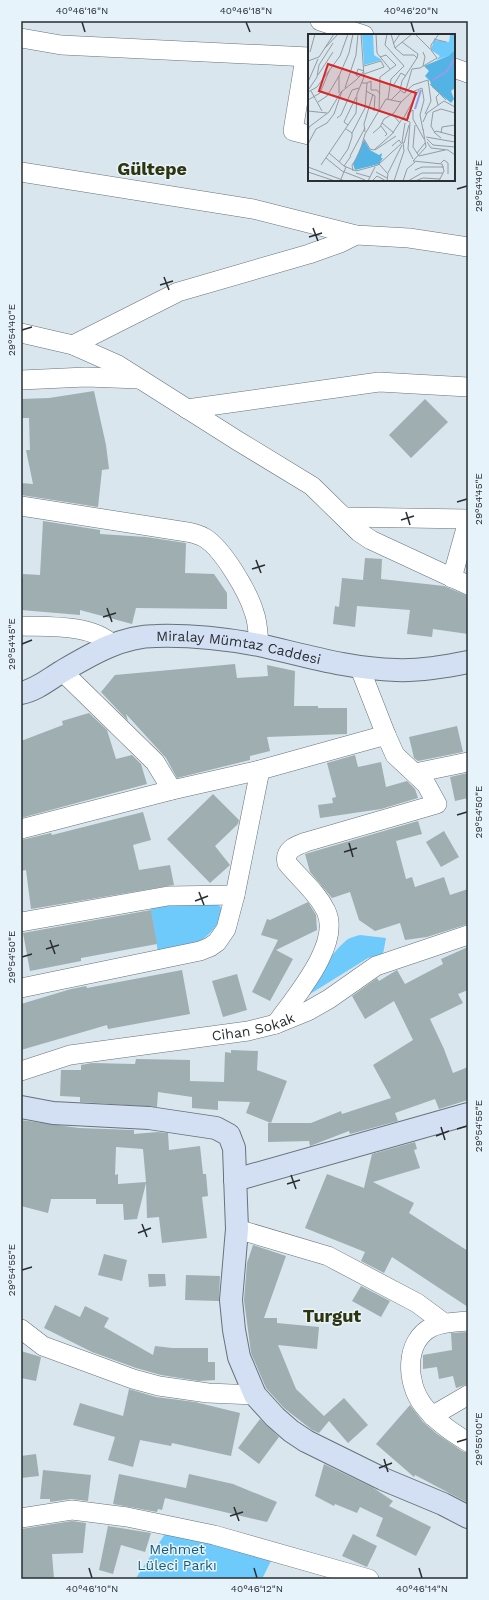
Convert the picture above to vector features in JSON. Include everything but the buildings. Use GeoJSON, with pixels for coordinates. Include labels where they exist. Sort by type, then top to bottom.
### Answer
{"type":"FeatureCollection","features":[{"type":"Feature","properties":{"kind":"main road","name":"Miralay Mümtaz Caddesi"},"geometry":{"type":"LineString","coordinates":[[21,693],[41,685],[112,644],[134,638],[155,636],[206,638],[259,646],[325,661],[394,670],[414,670],[468,662]]}},
{"type":"Feature","properties":{"kind":"main road"},"geometry":{"type":"LineString","coordinates":[[21,1107],[53,1112],[149,1118],[216,1128],[229,1135],[234,1148],[237,1229],[231,1300],[239,1357],[245,1376],[255,1395],[275,1417],[291,1431],[306,1441],[383,1479],[443,1504],[468,1517]]}},
{"type":"Feature","properties":{"kind":"main road"},"geometry":{"type":"LineString","coordinates":[[235,1180],[468,1114]]}},
{"type":"Feature","properties":{"kind":"street"},"geometry":{"type":"LineString","coordinates":[[320,21],[361,34]]}},
{"type":"Feature","properties":{"kind":"street"},"geometry":{"type":"LineString","coordinates":[[21,38],[61,45],[307,58],[293,131],[308,135]]}},
{"type":"Feature","properties":{"kind":"street"},"geometry":{"type":"LineString","coordinates":[[455,68],[468,73]]}},
{"type":"Feature","properties":{"kind":"street"},"geometry":{"type":"LineString","coordinates":[[21,172],[253,209],[356,235],[409,238],[468,247]]}},
{"type":"Feature","properties":{"kind":"street"},"geometry":{"type":"LineString","coordinates":[[73,344],[178,292],[309,254],[340,243],[356,235]]}},
{"type":"Feature","properties":{"kind":"street"},"geometry":{"type":"LineString","coordinates":[[21,333],[73,344],[118,364],[139,379],[302,479],[325,497],[344,517],[359,532],[371,540],[460,582],[468,520],[344,517]]}},
{"type":"Feature","properties":{"kind":"street"},"geometry":{"type":"LineString","coordinates":[[21,380],[70,377],[139,379]]}},
{"type":"Feature","properties":{"kind":"street"},"geometry":{"type":"LineString","coordinates":[[187,409],[379,382],[468,387]]}},
{"type":"Feature","properties":{"kind":"street"},"geometry":{"type":"LineString","coordinates":[[21,506],[188,532],[205,538],[228,565],[250,600],[257,622],[259,646]]}},
{"type":"Feature","properties":{"kind":"street"},"geometry":{"type":"LineString","coordinates":[[21,626],[84,631],[104,637],[112,644]]}},
{"type":"Feature","properties":{"kind":"street"},"geometry":{"type":"LineString","coordinates":[[276,1024],[316,966],[329,937],[330,922],[326,911],[317,896],[287,863],[286,857],[288,851],[306,842],[437,804],[432,792],[395,754],[359,666]]}},
{"type":"Feature","properties":{"kind":"street"},"geometry":{"type":"LineString","coordinates":[[63,672],[154,762],[172,790]]}},
{"type":"Feature","properties":{"kind":"street"},"geometry":{"type":"LineString","coordinates":[[21,829],[172,790],[260,770],[386,734]]}},
{"type":"Feature","properties":{"kind":"street"},"geometry":{"type":"LineString","coordinates":[[415,773],[468,762]]}},
{"type":"Feature","properties":{"kind":"street"},"geometry":{"type":"LineString","coordinates":[[21,988],[200,951],[210,947],[223,935],[235,895],[260,770]]}},
{"type":"Feature","properties":{"kind":"street"},"geometry":{"type":"LineString","coordinates":[[21,922],[168,896],[235,895]]}},
{"type":"Feature","properties":{"kind":"street","name":"Cihan Sokak"},"geometry":{"type":"LineString","coordinates":[[21,1071],[70,1055],[248,1031],[276,1024],[308,1011],[376,966],[468,935]]}},
{"type":"Feature","properties":{"kind":"street"},"geometry":{"type":"LineString","coordinates":[[237,1229],[328,1256],[417,1303],[444,1323]]}},
{"type":"Feature","properties":{"kind":"street"},"geometry":{"type":"LineString","coordinates":[[468,1322],[444,1323],[432,1327],[422,1333],[415,1342],[410,1363],[413,1384],[417,1394],[432,1416],[449,1430],[468,1442]]}},
{"type":"Feature","properties":{"kind":"street"},"geometry":{"type":"LineString","coordinates":[[21,1329],[43,1346],[133,1380],[159,1386],[208,1393],[255,1395]]}},
{"type":"Feature","properties":{"kind":"street"},"geometry":{"type":"LineString","coordinates":[[432,1416],[468,1395]]}},
{"type":"Feature","properties":{"kind":"street"},"geometry":{"type":"LineString","coordinates":[[21,1518],[72,1510],[127,1517],[214,1535],[369,1579]]}},
{"type":"Feature","properties":{"kind":"green space"},"geometry":{"type":"Polygon","coordinates":[[[167,904],[215,904],[220,906],[221,916],[219,922],[211,932],[198,943],[184,948],[158,952],[150,906],[167,904]]]}},
{"type":"Feature","properties":{"kind":"green space"},"geometry":{"type":"Polygon","coordinates":[[[360,935],[386,938],[383,954],[368,958],[310,994],[310,989],[313,982],[331,956],[348,939],[360,935]]]}},
{"type":"Feature","properties":{"kind":"green space","name":"Mehmet Lüleci Parkı"},"geometry":{"type":"Polygon","coordinates":[[[167,1531],[272,1559],[262,1579],[136,1578],[167,1531]]]}},
{"type":"Feature","properties":{"kind":"district","name":"Gültepe"},"geometry":{"type":"Point","coordinates":[152,168]}},
{"type":"Feature","properties":{"kind":"district","name":"Turgut"},"geometry":{"type":"Point","coordinates":[332,1315]}}]}
